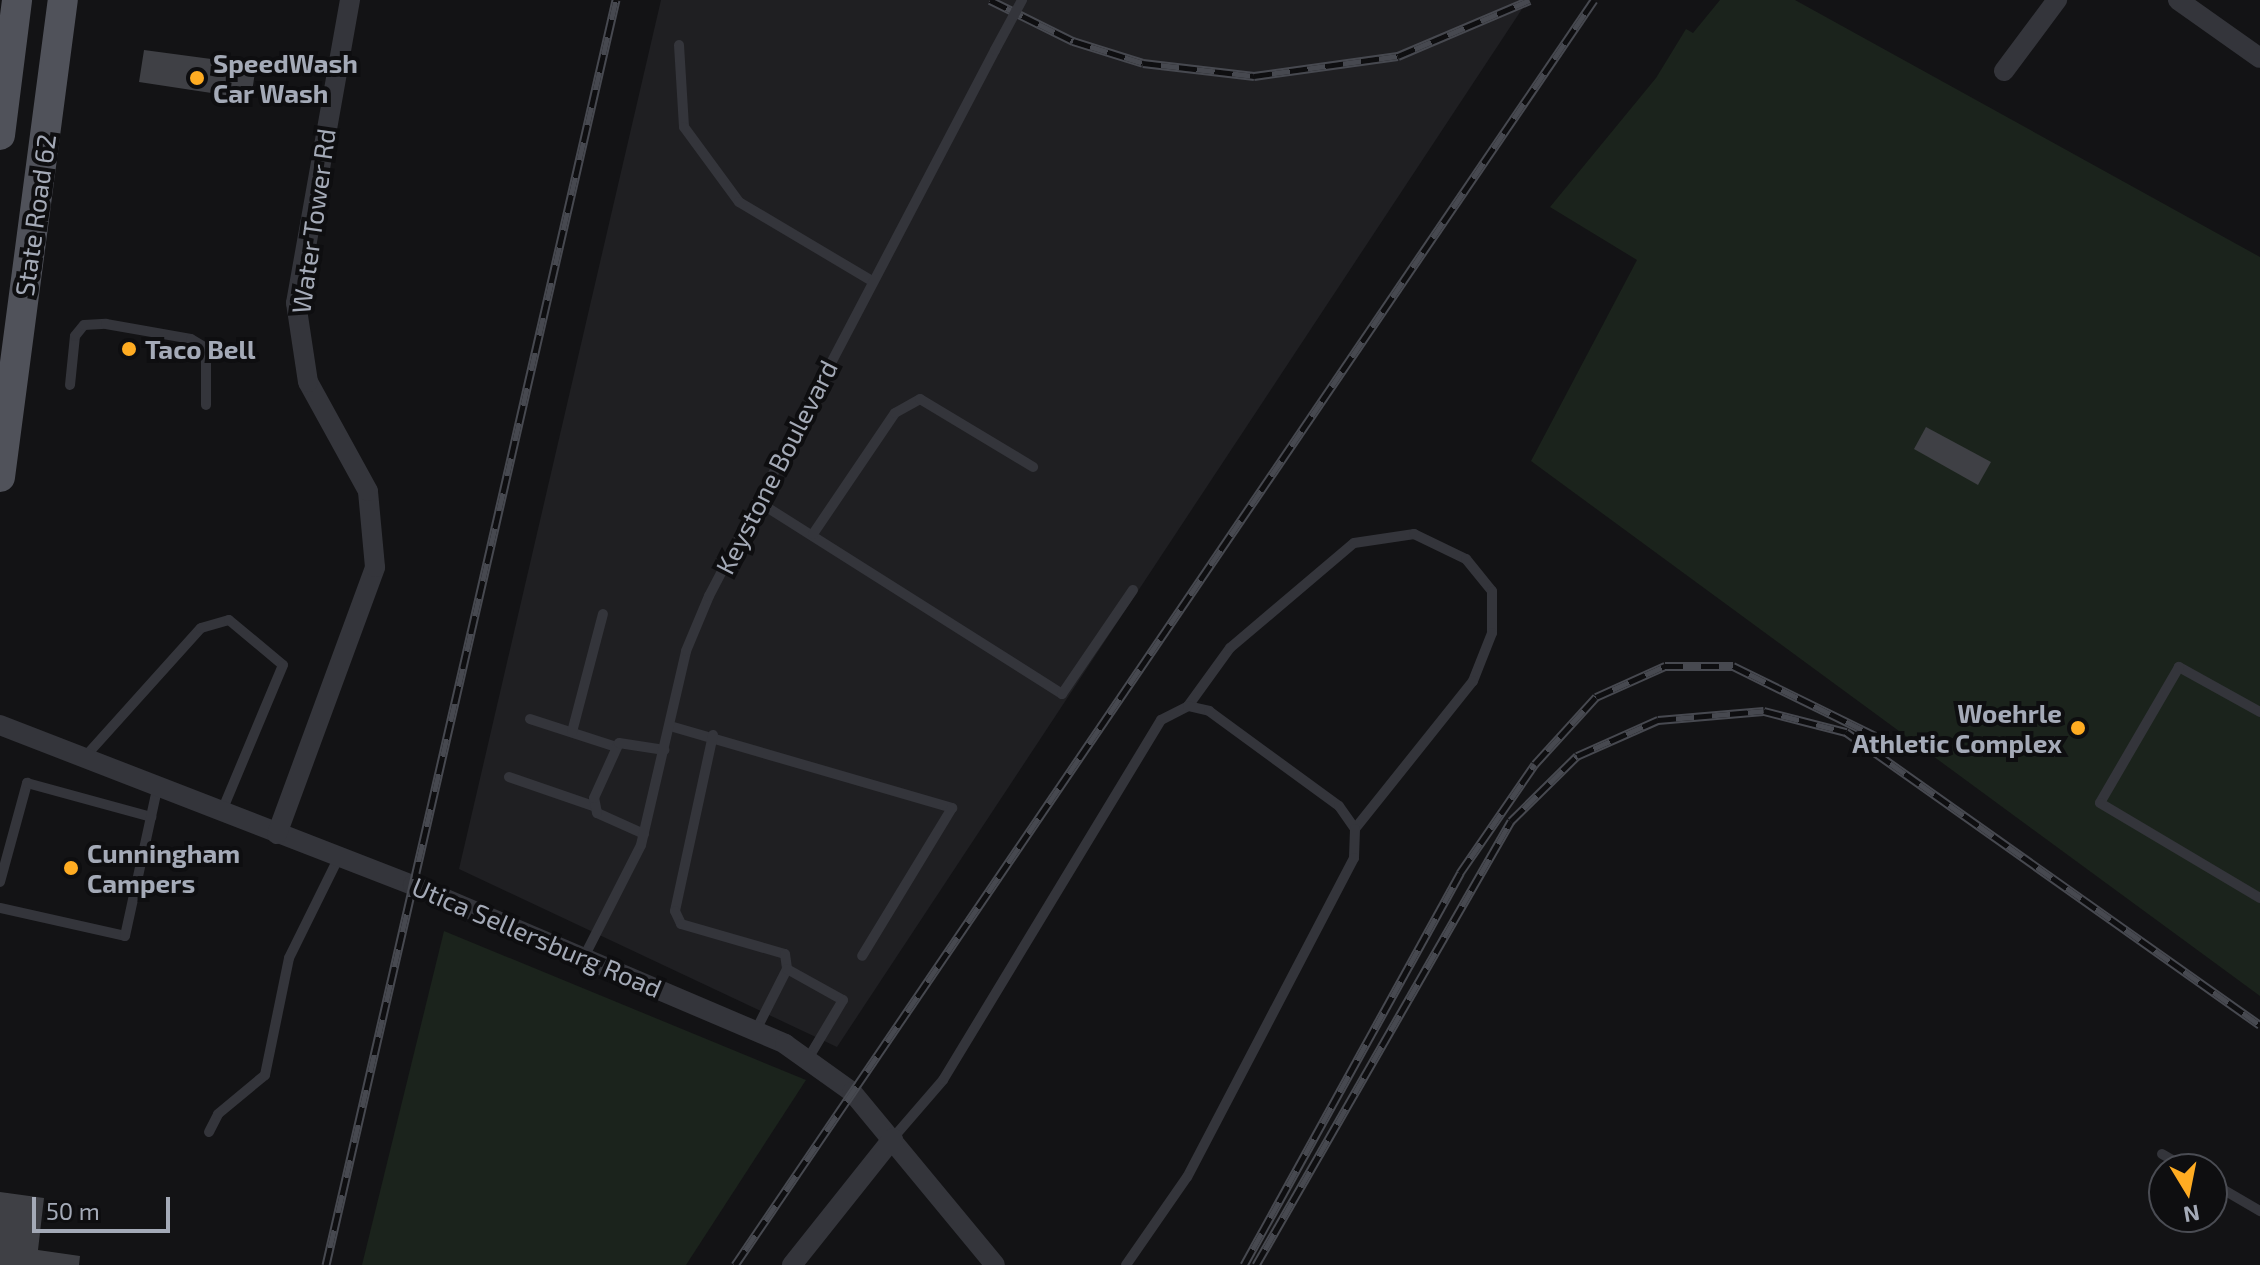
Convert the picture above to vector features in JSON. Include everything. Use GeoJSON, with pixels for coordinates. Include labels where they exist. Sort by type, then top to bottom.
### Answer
{"type":"FeatureCollection","features":[{"type":"Feature","properties":{"kind":"main road"},"geometry":{"type":"LineString","coordinates":[[0,135],[17,0]]}},
{"type":"Feature","properties":{"kind":"main road","name":"State Road 62"},"geometry":{"type":"LineString","coordinates":[[0,477],[63,0]]}},
{"type":"Feature","properties":{"kind":"street","name":"Water Tower Rd"},"geometry":{"type":"LineString","coordinates":[[277,834],[375,567],[368,491],[308,382],[296,303],[350,0]]}},
{"type":"Feature","properties":{"kind":"street"},"geometry":{"type":"LineString","coordinates":[[2004,71],[2057,0]]}},
{"type":"Feature","properties":{"kind":"street"},"geometry":{"type":"LineString","coordinates":[[2178,0],[2260,58]]}},
{"type":"Feature","properties":{"kind":"street","name":"Utica Sellersburg Road"},"geometry":{"type":"LineString","coordinates":[[0,725],[585,955],[756,1030],[809,1057],[893,1138],[995,1265]]}},
{"type":"Feature","properties":{"kind":"street"},"geometry":{"type":"LineString","coordinates":[[792,1265],[893,1138]]}},
{"type":"Feature","properties":{"kind":"lane","name":"Keystone Boulevard"},"geometry":{"type":"LineString","coordinates":[[585,955],[644,834],[686,651],[757,501],[1022,0]]}},
{"type":"Feature","properties":{"kind":"lane"},"geometry":{"type":"LineString","coordinates":[[679,45],[684,127],[739,202],[872,281]]}},
{"type":"Feature","properties":{"kind":"lane"},"geometry":{"type":"LineString","coordinates":[[70,385],[75,336],[84,325],[106,324],[191,339],[206,348],[206,405]]}},
{"type":"Feature","properties":{"kind":"lane"},"geometry":{"type":"LineString","coordinates":[[813,534],[895,413],[920,399],[1033,467]]}},
{"type":"Feature","properties":{"kind":"lane"},"geometry":{"type":"LineString","coordinates":[[757,501],[1062,694],[1133,590]]}},
{"type":"Feature","properties":{"kind":"lane"},"geometry":{"type":"LineString","coordinates":[[893,1138],[943,1080],[1161,720],[1188,706],[1230,648],[1354,543],[1414,534],[1466,559],[1492,591],[1492,633],[1473,681],[1355,829],[1354,858],[1187,1177],[1126,1265]]}},
{"type":"Feature","properties":{"kind":"lane"},"geometry":{"type":"LineString","coordinates":[[572,732],[603,614]]}},
{"type":"Feature","properties":{"kind":"lane"},"geometry":{"type":"LineString","coordinates":[[83,759],[201,628],[229,620],[283,665],[221,813]]}},
{"type":"Feature","properties":{"kind":"lane"},"geometry":{"type":"LineString","coordinates":[[2260,712],[2179,667],[2100,803],[2260,898]]}},
{"type":"Feature","properties":{"kind":"lane"},"geometry":{"type":"LineString","coordinates":[[1188,706],[1209,711],[1339,806],[1355,829]]}},
{"type":"Feature","properties":{"kind":"lane"},"geometry":{"type":"LineString","coordinates":[[530,719],[616,747]]}},
{"type":"Feature","properties":{"kind":"lane"},"geometry":{"type":"LineString","coordinates":[[670,726],[713,735],[952,808],[862,956]]}},
{"type":"Feature","properties":{"kind":"lane"},"geometry":{"type":"LineString","coordinates":[[713,735],[675,911],[681,924],[785,954],[787,969],[756,1030]]}},
{"type":"Feature","properties":{"kind":"lane"},"geometry":{"type":"LineString","coordinates":[[593,806],[616,747],[626,741],[664,750]]}},
{"type":"Feature","properties":{"kind":"lane"},"geometry":{"type":"LineString","coordinates":[[509,777],[593,806],[644,834]]}},
{"type":"Feature","properties":{"kind":"lane"},"geometry":{"type":"LineString","coordinates":[[0,882],[27,783],[151,817]]}},
{"type":"Feature","properties":{"kind":"lane"},"geometry":{"type":"LineString","coordinates":[[0,908],[125,936],[157,789]]}},
{"type":"Feature","properties":{"kind":"lane"},"geometry":{"type":"LineString","coordinates":[[209,1132],[218,1114],[265,1075],[289,958],[338,859]]}},
{"type":"Feature","properties":{"kind":"lane"},"geometry":{"type":"LineString","coordinates":[[787,969],[843,1000],[809,1057]]}},
{"type":"Feature","properties":{"kind":"lane"},"geometry":{"type":"LineString","coordinates":[[2228,1192],[2260,1211]]}},
{"type":"Feature","properties":{"kind":"shaded area"},"geometry":{"type":"Polygon","coordinates":[[[661,0],[1528,0],[837,1047],[459,869],[661,0]]]}},
{"type":"Feature","properties":{"kind":"shaded area","name":"Woehrle Athletic Complex"},"geometry":{"type":"Polygon","coordinates":[[[1720,0],[1795,0],[2260,257],[2260,996],[1531,461],[1637,260],[1550,207],[1656,78],[1686,29],[1693,33],[1720,0]]]}},
{"type":"Feature","properties":{"kind":"shaded area"},"geometry":{"type":"Polygon","coordinates":[[[444,931],[806,1080],[686,1265],[362,1265],[444,931]]]}},
{"type":"Feature","properties":{"kind":"building","name":"SpeedWash Car Wash"},"geometry":{"type":"Polygon","coordinates":[[[144,50],[256,65],[251,99],[139,82],[144,50]]]}},
{"type":"Feature","properties":{"kind":"building"},"geometry":{"type":"Polygon","coordinates":[[[1926,427],[1991,462],[1978,485],[1914,449],[1926,427]]]}},
{"type":"Feature","properties":{"kind":"building"},"geometry":{"type":"Polygon","coordinates":[[[0,1192],[44,1198],[38,1250],[80,1256],[79,1265],[0,1265],[0,1192]]]}},
{"type":"Feature","properties":{"kind":"railway"},"geometry":{"type":"LineString","coordinates":[[326,1265],[616,0]]}},
{"type":"Feature","properties":{"kind":"railway"},"geometry":{"type":"LineString","coordinates":[[990,0],[1073,41],[1143,63],[1254,76],[1398,56],[1530,0]]}},
{"type":"Feature","properties":{"kind":"railway"},"geometry":{"type":"LineString","coordinates":[[735,1265],[1594,0]]}},
{"type":"Feature","properties":{"kind":"railway"},"geometry":{"type":"LineString","coordinates":[[1244,1265],[1460,873],[1535,764],[1596,697],[1665,666],[1733,666],[1877,737]]}},
{"type":"Feature","properties":{"kind":"railway"},"geometry":{"type":"LineString","coordinates":[[1256,1265],[1511,821],[1577,756],[1658,720],[1764,711],[1846,732],[2260,1025]]}},
{"type":"Feature","properties":{"kind":"place","name":"SpeedWash Car Wash"},"geometry":{"type":"Point","coordinates":[197,78]}},
{"type":"Feature","properties":{"kind":"place","name":"Taco Bell"},"geometry":{"type":"Point","coordinates":[129,349]}},
{"type":"Feature","properties":{"kind":"place","name":"Woehrle Athletic Complex"},"geometry":{"type":"Point","coordinates":[2078,728]}},
{"type":"Feature","properties":{"kind":"place","name":"Cunningham Campers"},"geometry":{"type":"Point","coordinates":[71,868]}}]}
